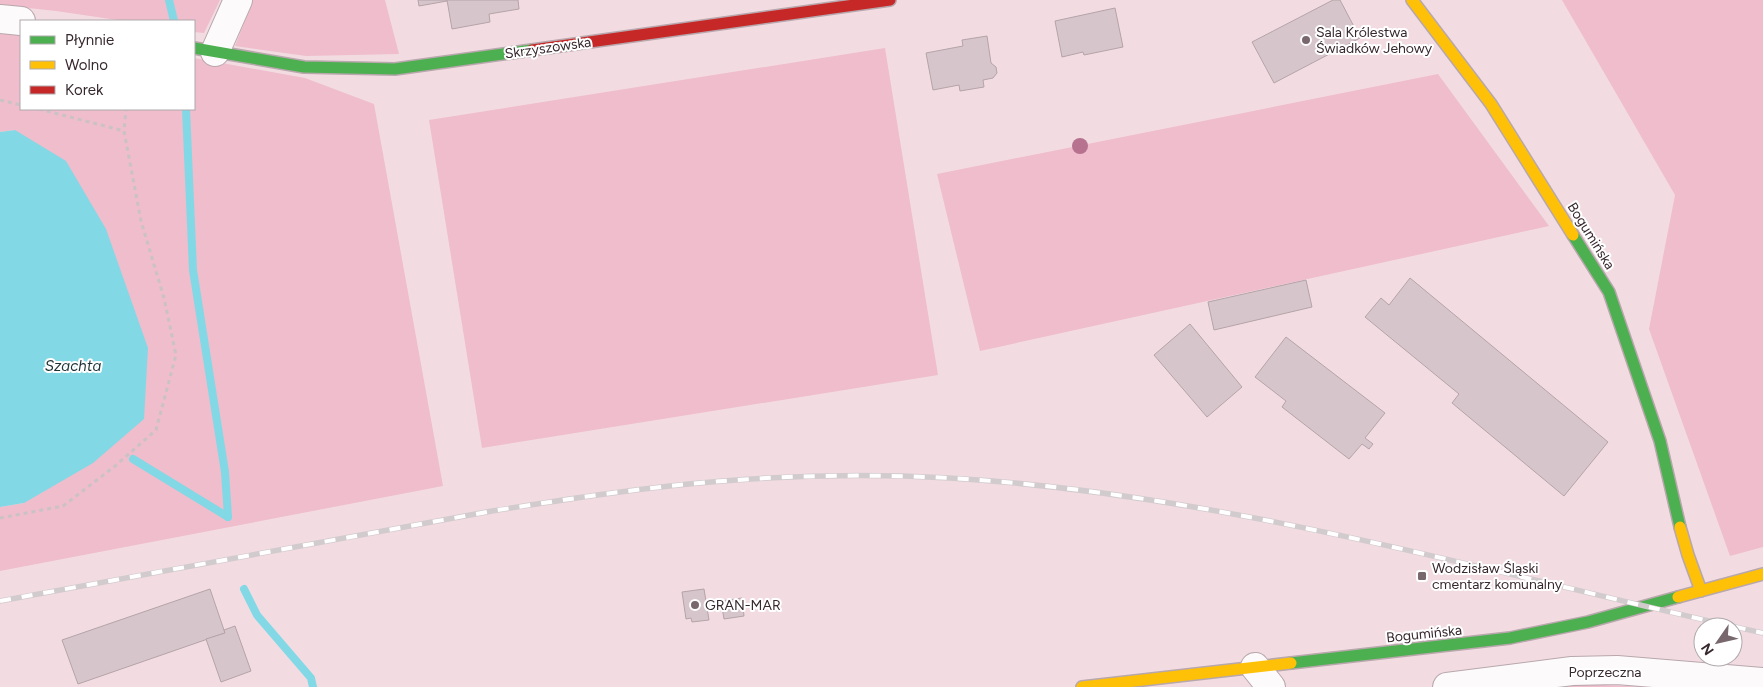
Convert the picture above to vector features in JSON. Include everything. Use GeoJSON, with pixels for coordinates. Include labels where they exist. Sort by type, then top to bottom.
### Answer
{"type":"FeatureCollection","features":[{"type":"Feature","properties":{"kind":"street","name":"Skrzyszowska"},"geometry":{"type":"LineString","coordinates":[[238,0],[204,50],[304,67],[395,69],[885,1]]}},
{"type":"Feature","properties":{"kind":"street","name":"Bogumińska"},"geometry":{"type":"LineString","coordinates":[[1412,0],[1491,104],[1609,292],[1660,441],[1678,519],[1701,591]]}},
{"type":"Feature","properties":{"kind":"street"},"geometry":{"type":"LineString","coordinates":[[0,19],[20,21]]}},
{"type":"Feature","properties":{"kind":"street","name":"Bogumińska"},"geometry":{"type":"LineString","coordinates":[[1082,687],[1160,677],[1263,677],[1510,638],[1588,622],[1763,574]]}},
{"type":"Feature","properties":{"kind":"street","name":"Poprzeczna"},"geometry":{"type":"LineString","coordinates":[[1447,687],[1572,671],[1617,670],[1763,682]]}},
{"type":"Feature","properties":{"kind":"path"},"geometry":{"type":"LineString","coordinates":[[0,100],[20,105]]}},
{"type":"Feature","properties":{"kind":"path"},"geometry":{"type":"LineString","coordinates":[[43,110],[124,131]]}},
{"type":"Feature","properties":{"kind":"path"},"geometry":{"type":"LineString","coordinates":[[0,518],[63,506],[115,466],[156,430],[176,355],[164,298],[141,221],[124,131],[126,110]]}},
{"type":"Feature","properties":{"kind":"shaded area"},"geometry":{"type":"Polygon","coordinates":[[[0,0],[220,0],[204,33],[195,32],[195,20],[117,20],[0,5],[0,0]]]}},
{"type":"Feature","properties":{"kind":"shaded area"},"geometry":{"type":"Polygon","coordinates":[[[253,0],[385,0],[399,54],[306,56],[235,46],[253,0]]]}},
{"type":"Feature","properties":{"kind":"shaded area"},"geometry":{"type":"Polygon","coordinates":[[[1562,0],[1763,0],[1763,547],[1730,556],[1649,329],[1675,195],[1562,0]]]}},
{"type":"Feature","properties":{"kind":"shaded area"},"geometry":{"type":"Polygon","coordinates":[[[0,27],[20,29],[20,110],[195,110],[195,58],[305,78],[374,104],[443,486],[0,571],[0,507],[24,503],[15,130],[0,132],[0,27]]]}},
{"type":"Feature","properties":{"kind":"shaded area"},"geometry":{"type":"Polygon","coordinates":[[[885,48],[938,375],[482,448],[429,120],[885,48]]]}},
{"type":"Feature","properties":{"kind":"shaded area"},"geometry":{"type":"Polygon","coordinates":[[[1438,74],[1549,226],[980,351],[937,174],[1438,74]]]}},
{"type":"Feature","properties":{"kind":"shaded area"},"geometry":{"type":"Polygon","coordinates":[[[1538,682],[1647,687],[1536,687],[1538,682]]]}},
{"type":"Feature","properties":{"kind":"water","name":"Szachta"},"geometry":{"type":"Polygon","coordinates":[[[15,130],[66,161],[106,229],[148,348],[144,419],[93,463],[24,503],[0,507],[0,132],[15,130]]]}},
{"type":"Feature","properties":{"kind":"building"},"geometry":{"type":"Polygon","coordinates":[[[418,0],[447,0],[447,1],[419,6],[418,0]]]}},
{"type":"Feature","properties":{"kind":"building"},"geometry":{"type":"Polygon","coordinates":[[[447,0],[518,0],[519,9],[489,14],[490,22],[452,29],[447,0]]]}},
{"type":"Feature","properties":{"kind":"building","name":"Sala Królestwa Świadków Jehowy"},"geometry":{"type":"Polygon","coordinates":[[[1333,0],[1340,0],[1360,38],[1274,83],[1252,42],[1333,0]]]}},
{"type":"Feature","properties":{"kind":"building"},"geometry":{"type":"Polygon","coordinates":[[[1115,8],[1123,47],[1084,55],[1083,52],[1062,57],[1055,21],[1115,8]]]}},
{"type":"Feature","properties":{"kind":"building"},"geometry":{"type":"Polygon","coordinates":[[[987,36],[991,63],[996,67],[997,73],[993,78],[983,80],[984,87],[960,91],[959,85],[933,90],[926,53],[963,46],[962,40],[987,36]]]}},
{"type":"Feature","properties":{"kind":"building"},"geometry":{"type":"Polygon","coordinates":[[[1410,278],[1608,442],[1564,496],[1452,403],[1459,394],[1365,317],[1381,298],[1389,305],[1410,278]]]}},
{"type":"Feature","properties":{"kind":"building"},"geometry":{"type":"Polygon","coordinates":[[[1306,280],[1312,307],[1214,330],[1208,302],[1306,280]]]}},
{"type":"Feature","properties":{"kind":"building"},"geometry":{"type":"Polygon","coordinates":[[[1190,324],[1242,387],[1207,417],[1154,355],[1190,324]]]}},
{"type":"Feature","properties":{"kind":"building"},"geometry":{"type":"Polygon","coordinates":[[[1286,337],[1385,413],[1365,438],[1373,444],[1369,449],[1362,444],[1349,459],[1282,407],[1286,401],[1255,377],[1286,337]]]}},
{"type":"Feature","properties":{"kind":"building"},"geometry":{"type":"Polygon","coordinates":[[[210,589],[225,633],[78,684],[62,640],[210,589]]]}},
{"type":"Feature","properties":{"kind":"building","name":"GRAN-MAR"},"geometry":{"type":"Polygon","coordinates":[[[704,589],[709,620],[692,622],[691,618],[686,619],[682,592],[704,589]]]}},
{"type":"Feature","properties":{"kind":"building"},"geometry":{"type":"Polygon","coordinates":[[[742,598],[744,616],[724,619],[721,601],[742,598]]]}},
{"type":"Feature","properties":{"kind":"building"},"geometry":{"type":"Polygon","coordinates":[[[235,626],[251,671],[221,682],[206,639],[225,633],[224,630],[235,626]]]}},
{"type":"Feature","properties":{"kind":"waterway"},"geometry":{"type":"LineString","coordinates":[[169,0],[174,20]]}},
{"type":"Feature","properties":{"kind":"waterway"},"geometry":{"type":"LineString","coordinates":[[186,110],[193,270],[225,472],[228,517]]}},
{"type":"Feature","properties":{"kind":"waterway"},"geometry":{"type":"LineString","coordinates":[[133,459],[228,517]]}},
{"type":"Feature","properties":{"kind":"waterway"},"geometry":{"type":"LineString","coordinates":[[244,589],[257,615],[311,678],[313,687]]}},
{"type":"Feature","properties":{"kind":"railway"},"geometry":{"type":"LineString","coordinates":[[0,601],[492,511],[607,494],[751,479],[808,476],[893,476],[949,478],[1052,487],[1155,501],[1257,519],[1359,539],[1763,633]]}},
{"type":"Feature","properties":{"kind":"traffic: fast"},"geometry":{"type":"LineString","coordinates":[[195,48],[304,67],[395,69],[532,50]]}},
{"type":"Feature","properties":{"kind":"traffic: fast"},"geometry":{"type":"LineString","coordinates":[[1573,235],[1609,292],[1660,441],[1680,527]]}},
{"type":"Feature","properties":{"kind":"traffic: fast"},"geometry":{"type":"LineString","coordinates":[[1291,663],[1510,638],[1588,622],[1678,597]]}},
{"type":"Feature","properties":{"kind":"traffic: slow"},"geometry":{"type":"LineString","coordinates":[[1412,0],[1491,104],[1573,235]]}},
{"type":"Feature","properties":{"kind":"traffic: slow"},"geometry":{"type":"LineString","coordinates":[[1680,527],[1701,591]]}},
{"type":"Feature","properties":{"kind":"traffic: slow"},"geometry":{"type":"LineString","coordinates":[[1678,597],[1763,574]]}},
{"type":"Feature","properties":{"kind":"traffic: slow"},"geometry":{"type":"LineString","coordinates":[[1082,687],[1291,663]]}},
{"type":"Feature","properties":{"kind":"traffic: jam"},"geometry":{"type":"LineString","coordinates":[[532,50],[890,0]]}},
{"type":"Feature","properties":{"kind":"place","name":"Sala Królestwa Świadków Jehowy"},"geometry":{"type":"Point","coordinates":[1306,40]}},
{"type":"Feature","properties":{"kind":"place","name":"Wodzisław Śląski cmentarz komunalny"},"geometry":{"type":"Point","coordinates":[1422,576]}},
{"type":"Feature","properties":{"kind":"place","name":"GRAN-MAR"},"geometry":{"type":"Point","coordinates":[695,605]}}]}
